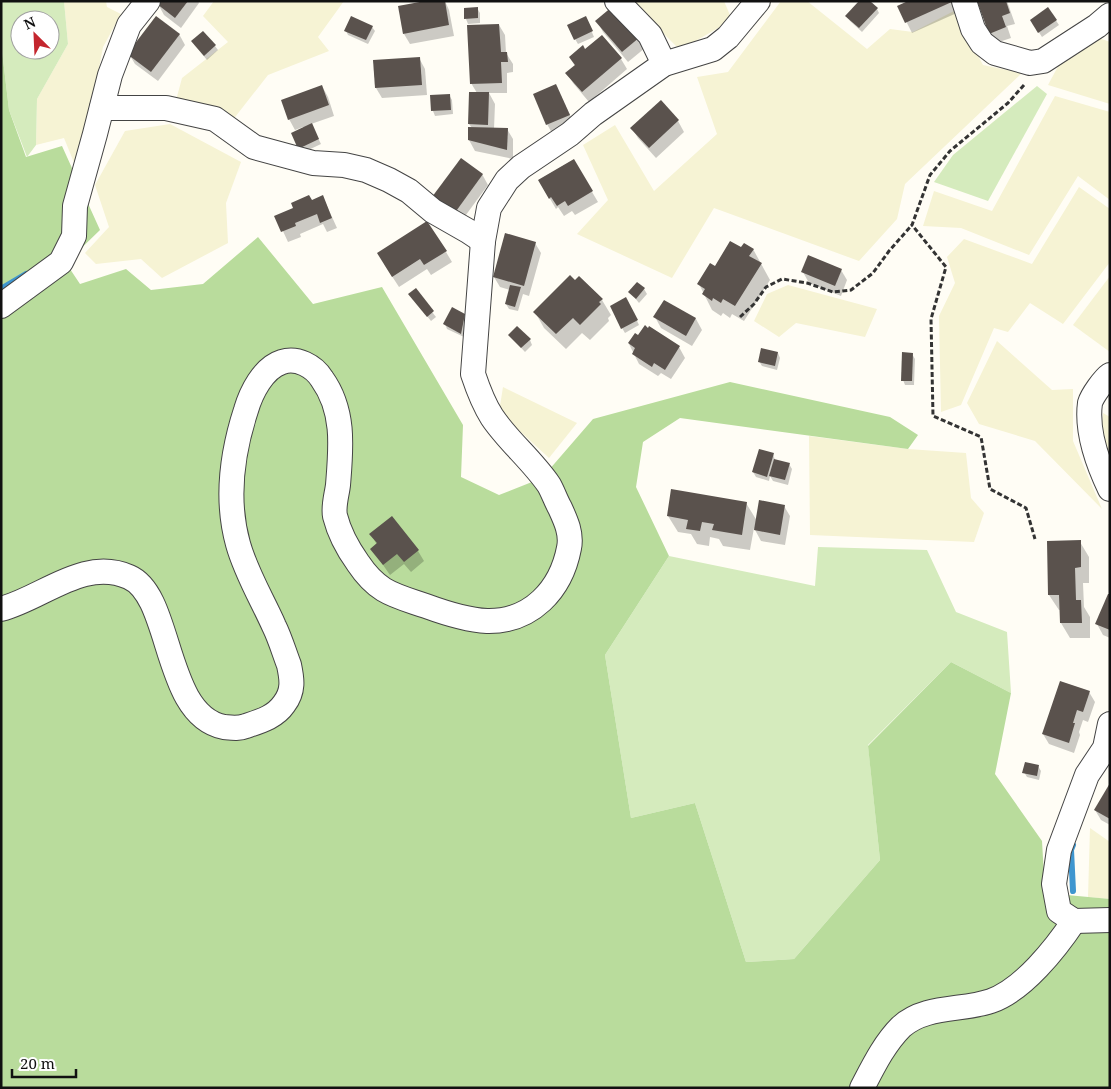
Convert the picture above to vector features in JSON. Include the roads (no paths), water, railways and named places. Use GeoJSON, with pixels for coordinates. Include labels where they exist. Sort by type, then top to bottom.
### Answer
{"type":"FeatureCollection","features":[{"type":"Feature","properties":{"kind":"street"},"geometry":{"type":"LineString","coordinates":[[1,306],[61,262],[74,236],[75,206],[110,75],[129,24],[148,1]]}},
{"type":"Feature","properties":{"kind":"street"},"geometry":{"type":"LineString","coordinates":[[617,1],[650,35],[664,64]]}},
{"type":"Feature","properties":{"kind":"street"},"geometry":{"type":"LineString","coordinates":[[1,609],[13,606],[67,580],[91,572],[112,571],[131,577],[147,592],[182,686],[205,720],[219,726],[237,729],[269,719],[284,704],[293,685],[289,664],[238,545],[232,510],[231,484],[239,434],[250,398],[262,378],[272,368],[278,363],[292,359],[309,365],[322,377],[334,402],[340,420],[341,442],[334,513],[342,534],[357,562],[369,578],[383,590],[398,598],[446,614],[486,621],[508,620],[526,612],[545,599],[556,583],[565,564],[570,545],[568,525],[549,485],[492,418],[479,393],[473,374],[483,241],[489,208],[507,180],[527,162],[570,134],[593,114],[664,64],[713,49],[728,37],[746,13],[758,1]]}},
{"type":"Feature","properties":{"kind":"street"},"geometry":{"type":"LineString","coordinates":[[964,1],[973,29],[982,43],[995,53],[1030,63],[1043,61],[1097,26],[1110,15]]}},
{"type":"Feature","properties":{"kind":"street"},"geometry":{"type":"LineString","coordinates":[[102,108],[166,108],[215,119],[254,148],[313,163],[366,170],[409,191],[433,211],[483,241]]}},
{"type":"Feature","properties":{"kind":"street"},"geometry":{"type":"LineString","coordinates":[[1110,374],[1090,401],[1090,424],[1098,465],[1110,489]]}},
{"type":"Feature","properties":{"kind":"street"},"geometry":{"type":"LineString","coordinates":[[1110,724],[1105,748],[1087,775],[1059,850],[1054,884],[1059,911],[1074,921],[1110,920]]}},
{"type":"Feature","properties":{"kind":"street"},"geometry":{"type":"LineString","coordinates":[[862,1088],[884,1048],[902,1027],[914,1019],[935,1011],[962,1008],[992,1001],[1019,986],[1059,943],[1074,921]]}},
{"type":"Feature","properties":{"kind":"waterway"},"geometry":{"type":"LineString","coordinates":[[1,289],[26,274]]}},
{"type":"Feature","properties":{"kind":"waterway"},"geometry":{"type":"LineString","coordinates":[[1073,845],[1071,850],[1073,891]]}}]}
